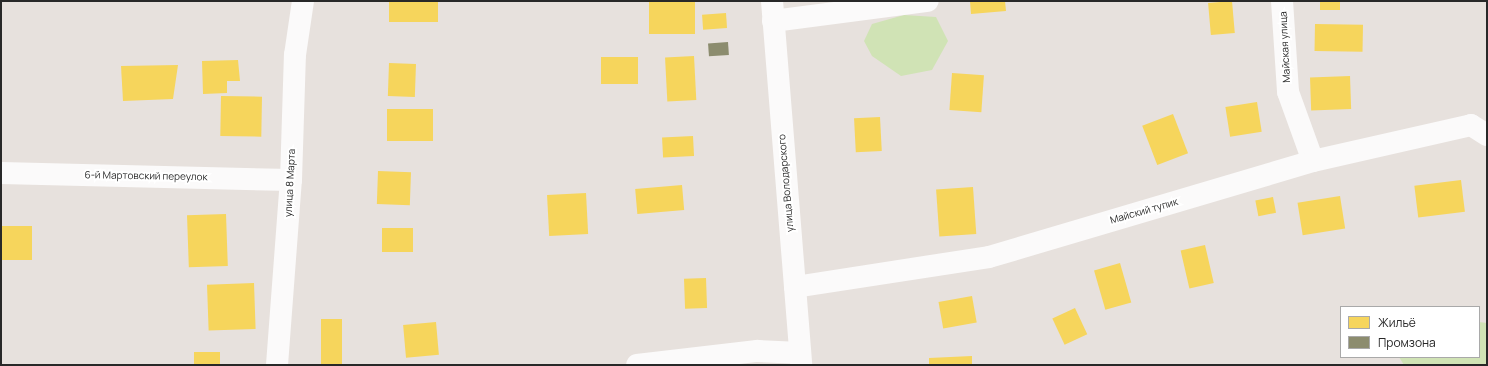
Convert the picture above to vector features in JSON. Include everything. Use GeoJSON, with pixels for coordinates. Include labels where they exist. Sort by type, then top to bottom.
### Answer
{"type":"FeatureCollection","features":[{"type":"Feature","properties":{"kind":"street","name":"улица 8 Марта"},"geometry":{"type":"LineString","coordinates":[[276,365],[292,180],[295,55],[303,1]]}},
{"type":"Feature","properties":{"kind":"street"},"geometry":{"type":"LineString","coordinates":[[773,11],[928,1]]}},
{"type":"Feature","properties":{"kind":"street","name":"Майская улица"},"geometry":{"type":"LineString","coordinates":[[1282,1],[1288,92],[1314,161]]}},
{"type":"Feature","properties":{"kind":"street","name":"улица Володарского"},"geometry":{"type":"LineString","coordinates":[[773,11],[800,359]]}},
{"type":"Feature","properties":{"kind":"street","name":"Майский тупик"},"geometry":{"type":"LineString","coordinates":[[795,287],[989,257],[1314,161],[1471,125],[1487,135]]}},
{"type":"Feature","properties":{"kind":"street","name":"6-й Мартовский переулок"},"geometry":{"type":"LineString","coordinates":[[1,173],[292,180]]}},
{"type":"Feature","properties":{"kind":"street"},"geometry":{"type":"LineString","coordinates":[[637,365],[757,351],[800,359]]}},
{"type":"Feature","properties":{"kind":"green space"},"geometry":{"type":"Polygon","coordinates":[[[904,15],[936,17],[948,41],[932,70],[901,76],[872,56],[864,41],[872,24],[904,15]]]}},
{"type":"Feature","properties":{"kind":"green space"},"geometry":{"type":"Polygon","coordinates":[[[1480,322],[1487,323],[1487,365],[1404,365],[1400,358],[1480,358],[1480,322]]]}},
{"type":"Feature","properties":{"kind":"building: Жильё"},"geometry":{"type":"Polygon","coordinates":[[[389,1],[438,1],[438,22],[389,22],[389,1]]]}},
{"type":"Feature","properties":{"kind":"building: Жильё"},"geometry":{"type":"Polygon","coordinates":[[[649,1],[695,1],[695,34],[649,34],[649,1]]]}},
{"type":"Feature","properties":{"kind":"building: Жильё"},"geometry":{"type":"Polygon","coordinates":[[[970,1],[1005,1],[1006,11],[971,14],[970,1]]]}},
{"type":"Feature","properties":{"kind":"building: Жильё"},"geometry":{"type":"Polygon","coordinates":[[[1232,1],[1235,33],[1211,35],[1208,3],[1232,1]]]}},
{"type":"Feature","properties":{"kind":"building: Жильё"},"geometry":{"type":"Polygon","coordinates":[[[1320,1],[1340,1],[1340,10],[1320,10],[1320,1]]]}},
{"type":"Feature","properties":{"kind":"building: Жильё"},"geometry":{"type":"Polygon","coordinates":[[[726,13],[727,28],[703,30],[702,15],[726,13]]]}},
{"type":"Feature","properties":{"kind":"building: Жильё"},"geometry":{"type":"Polygon","coordinates":[[[1315,24],[1363,25],[1363,52],[1315,51],[1315,24]]]}},
{"type":"Feature","properties":{"kind":"building: Жильё"},"geometry":{"type":"Polygon","coordinates":[[[694,56],[696,100],[667,101],[665,58],[694,56]]]}},
{"type":"Feature","properties":{"kind":"building: Жильё"},"geometry":{"type":"Polygon","coordinates":[[[601,57],[638,57],[638,84],[601,84],[601,57]]]}},
{"type":"Feature","properties":{"kind":"building: Жильё"},"geometry":{"type":"Polygon","coordinates":[[[238,60],[240,81],[227,81],[227,93],[203,94],[202,61],[238,60]]]}},
{"type":"Feature","properties":{"kind":"building: Жильё"},"geometry":{"type":"Polygon","coordinates":[[[389,63],[416,64],[415,97],[388,96],[389,63]]]}},
{"type":"Feature","properties":{"kind":"building: Жильё"},"geometry":{"type":"Polygon","coordinates":[[[178,65],[173,99],[123,101],[121,66],[178,65]]]}},
{"type":"Feature","properties":{"kind":"building: Жильё"},"geometry":{"type":"Polygon","coordinates":[[[952,73],[984,75],[981,112],[949,110],[952,73]]]}},
{"type":"Feature","properties":{"kind":"building: Жильё"},"geometry":{"type":"Polygon","coordinates":[[[1350,76],[1351,109],[1311,110],[1310,77],[1350,76]]]}},
{"type":"Feature","properties":{"kind":"building: Жильё"},"geometry":{"type":"Polygon","coordinates":[[[221,96],[262,97],[261,137],[220,136],[221,96]]]}},
{"type":"Feature","properties":{"kind":"building: Жильё"},"geometry":{"type":"Polygon","coordinates":[[[1257,102],[1262,132],[1230,137],[1225,107],[1257,102]]]}},
{"type":"Feature","properties":{"kind":"building: Жильё"},"geometry":{"type":"Polygon","coordinates":[[[387,109],[433,109],[433,141],[387,141],[387,109]]]}},
{"type":"Feature","properties":{"kind":"building: Жильё"},"geometry":{"type":"Polygon","coordinates":[[[1173,114],[1188,153],[1157,165],[1142,126],[1173,114]]]}},
{"type":"Feature","properties":{"kind":"building: Жильё"},"geometry":{"type":"Polygon","coordinates":[[[880,117],[882,151],[856,152],[854,118],[880,117]]]}},
{"type":"Feature","properties":{"kind":"building: Жильё"},"geometry":{"type":"Polygon","coordinates":[[[693,136],[694,156],[663,158],[662,138],[693,136]]]}},
{"type":"Feature","properties":{"kind":"building: Жильё"},"geometry":{"type":"Polygon","coordinates":[[[378,171],[411,172],[410,205],[377,204],[378,171]]]}},
{"type":"Feature","properties":{"kind":"building: Жильё"},"geometry":{"type":"Polygon","coordinates":[[[1461,180],[1465,212],[1418,217],[1414,186],[1461,180]]]}},
{"type":"Feature","properties":{"kind":"building: Жильё"},"geometry":{"type":"Polygon","coordinates":[[[682,185],[684,210],[637,214],[635,189],[682,185]]]}},
{"type":"Feature","properties":{"kind":"building: Жильё"},"geometry":{"type":"Polygon","coordinates":[[[973,187],[976,234],[939,236],[936,190],[973,187]]]}},
{"type":"Feature","properties":{"kind":"building: Жильё"},"geometry":{"type":"Polygon","coordinates":[[[586,193],[588,234],[549,236],[547,195],[586,193]]]}},
{"type":"Feature","properties":{"kind":"building: Жильё"},"geometry":{"type":"Polygon","coordinates":[[[1340,196],[1345,229],[1303,235],[1298,203],[1340,196]]]}},
{"type":"Feature","properties":{"kind":"building: Жильё"},"geometry":{"type":"Polygon","coordinates":[[[1273,197],[1276,213],[1258,216],[1255,200],[1273,197]]]}},
{"type":"Feature","properties":{"kind":"building: Жильё"},"geometry":{"type":"Polygon","coordinates":[[[226,214],[228,266],[189,267],[187,215],[226,214]]]}},
{"type":"Feature","properties":{"kind":"building: Жильё"},"geometry":{"type":"Polygon","coordinates":[[[1,226],[32,226],[32,260],[1,260],[1,226]]]}},
{"type":"Feature","properties":{"kind":"building: Жильё"},"geometry":{"type":"Polygon","coordinates":[[[382,228],[413,228],[413,252],[382,252],[382,228]]]}},
{"type":"Feature","properties":{"kind":"building: Жильё"},"geometry":{"type":"Polygon","coordinates":[[[1205,245],[1214,283],[1189,289],[1181,251],[1205,245]]]}},
{"type":"Feature","properties":{"kind":"building: Жильё"},"geometry":{"type":"Polygon","coordinates":[[[1120,263],[1131,302],[1105,310],[1094,270],[1120,263]]]}},
{"type":"Feature","properties":{"kind":"building: Жильё"},"geometry":{"type":"Polygon","coordinates":[[[706,278],[707,308],[685,309],[684,279],[706,278]]]}},
{"type":"Feature","properties":{"kind":"building: Жильё"},"geometry":{"type":"Polygon","coordinates":[[[254,283],[256,329],[209,331],[207,285],[254,283]]]}},
{"type":"Feature","properties":{"kind":"building: Жильё"},"geometry":{"type":"Polygon","coordinates":[[[972,296],[977,323],[943,328],[939,302],[972,296]]]}},
{"type":"Feature","properties":{"kind":"building: Жильё"},"geometry":{"type":"Polygon","coordinates":[[[1075,308],[1087,334],[1065,345],[1052,319],[1075,308]]]}},
{"type":"Feature","properties":{"kind":"building: Жильё"},"geometry":{"type":"Polygon","coordinates":[[[321,319],[342,319],[342,364],[321,364],[321,319]]]}},
{"type":"Feature","properties":{"kind":"building: Жильё"},"geometry":{"type":"Polygon","coordinates":[[[436,322],[439,355],[406,358],[403,325],[436,322]]]}},
{"type":"Feature","properties":{"kind":"building: Жильё"},"geometry":{"type":"Polygon","coordinates":[[[194,352],[220,352],[220,365],[194,365],[194,352]]]}},
{"type":"Feature","properties":{"kind":"building: Жильё"},"geometry":{"type":"Polygon","coordinates":[[[972,356],[972,365],[929,365],[929,358],[972,356]]]}},
{"type":"Feature","properties":{"kind":"building: Промзона"},"geometry":{"type":"Polygon","coordinates":[[[728,42],[729,55],[709,56],[708,43],[728,42]]]}}]}
